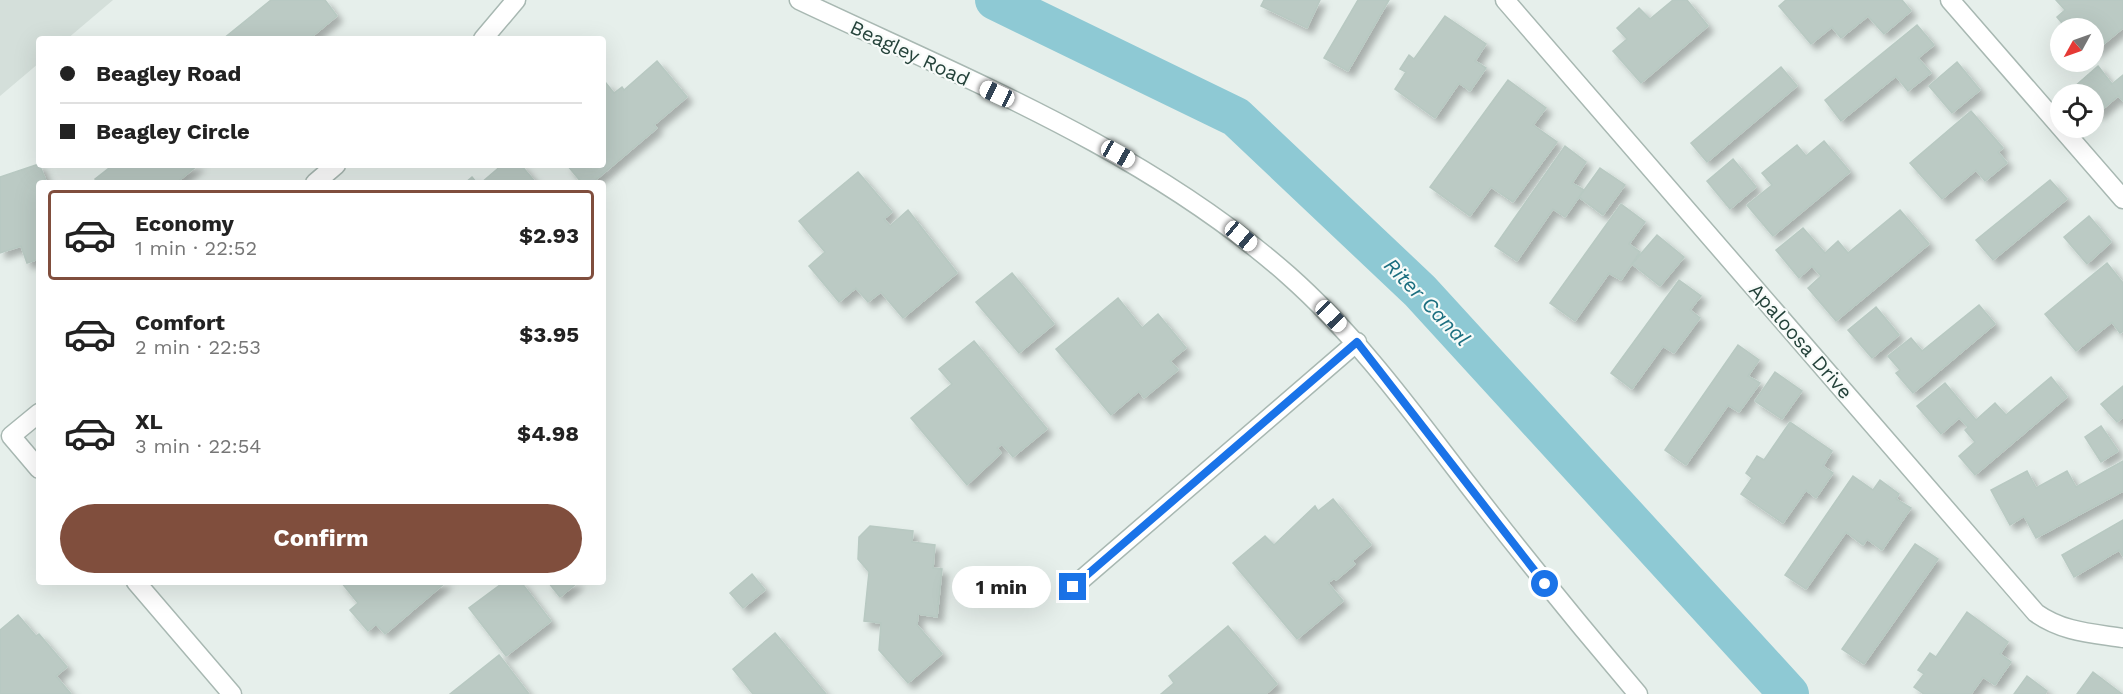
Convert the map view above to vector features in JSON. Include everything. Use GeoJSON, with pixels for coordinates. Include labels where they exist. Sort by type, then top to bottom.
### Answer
{"type":"FeatureCollection","features":[{"type":"Feature","properties":{"kind":"street"},"geometry":{"type":"LineString","coordinates":[[486,36],[516,0]]}},
{"type":"Feature","properties":{"kind":"street","name":"Beagley Road"},"geometry":{"type":"LineString","coordinates":[[799,0],[1080,133],[1137,164],[1241,236],[1288,275],[1357,342],[1527,561],[1638,694]]}},
{"type":"Feature","properties":{"kind":"street","name":"Apaloosa Drive"},"geometry":{"type":"LineString","coordinates":[[1505,0],[2036,613],[2049,622],[2070,630],[2123,638]]}},
{"type":"Feature","properties":{"kind":"street"},"geometry":{"type":"LineString","coordinates":[[1950,0],[2123,200]]}},
{"type":"Feature","properties":{"kind":"street"},"geometry":{"type":"LineString","coordinates":[[318,180],[332,168]]}},
{"type":"Feature","properties":{"kind":"street"},"geometry":{"type":"LineString","coordinates":[[1073,587],[1357,342]]}},
{"type":"Feature","properties":{"kind":"street"},"geometry":{"type":"LineString","coordinates":[[36,415],[11,436],[36,465]]}},
{"type":"Feature","properties":{"kind":"street"},"geometry":{"type":"LineString","coordinates":[[139,585],[232,694]]}},
{"type":"Feature","properties":{"kind":"shaded area"},"geometry":{"type":"Polygon","coordinates":[[[0,0],[113,0],[71,36],[36,36],[36,66],[0,96],[0,0]]]}},
{"type":"Feature","properties":{"kind":"building"},"geometry":{"type":"Polygon","coordinates":[[[271,0],[325,0],[337,16],[313,36],[227,36],[271,0]]]}},
{"type":"Feature","properties":{"kind":"building"},"geometry":{"type":"Polygon","coordinates":[[[1264,0],[1320,0],[1307,28],[1261,6],[1264,0]]]}},
{"type":"Feature","properties":{"kind":"building"},"geometry":{"type":"Polygon","coordinates":[[[1358,0],[1389,0],[1348,71],[1324,58],[1358,0]]]}},
{"type":"Feature","properties":{"kind":"building"},"geometry":{"type":"Polygon","coordinates":[[[1673,0],[1687,0],[1708,26],[1641,83],[1613,51],[1627,39],[1617,28],[1639,8],[1650,19],[1673,0]]]}},
{"type":"Feature","properties":{"kind":"building"},"geometry":{"type":"Polygon","coordinates":[[[1786,0],[1902,0],[1911,11],[1884,34],[1868,16],[1841,38],[1832,27],[1811,44],[1779,6],[1786,0]]]}},
{"type":"Feature","properties":{"kind":"building"},"geometry":{"type":"Polygon","coordinates":[[[2056,0],[2123,0],[2123,28],[2104,44],[2104,18],[2058,18],[2065,10],[2056,0]]]}},
{"type":"Feature","properties":{"kind":"building"},"geometry":{"type":"Polygon","coordinates":[[[1445,16],[1486,44],[1475,61],[1486,68],[1470,91],[1459,83],[1435,118],[1395,89],[1406,72],[1400,69],[1409,55],[1414,59],[1445,16]]]}},
{"type":"Feature","properties":{"kind":"building"},"geometry":{"type":"Polygon","coordinates":[[[1917,25],[1934,45],[1918,58],[1931,73],[1908,91],[1896,76],[1841,121],[1825,100],[1917,25]]]}},
{"type":"Feature","properties":{"kind":"building"},"geometry":{"type":"Polygon","coordinates":[[[657,61],[687,97],[654,125],[657,128],[596,180],[580,180],[570,168],[606,168],[606,83],[614,93],[622,87],[624,90],[657,61]]]}},
{"type":"Feature","properties":{"kind":"building"},"geometry":{"type":"Polygon","coordinates":[[[1957,62],[1980,90],[1952,113],[1929,86],[1957,62]]]}},
{"type":"Feature","properties":{"kind":"building"},"geometry":{"type":"Polygon","coordinates":[[[1781,67],[1797,86],[1707,162],[1691,143],[1781,67]]]}},
{"type":"Feature","properties":{"kind":"building"},"geometry":{"type":"Polygon","coordinates":[[[2091,72],[2103,72],[2112,84],[2123,75],[2123,101],[2118,96],[2104,108],[2104,84],[2077,84],[2091,72]]]}},
{"type":"Feature","properties":{"kind":"building"},"geometry":{"type":"Polygon","coordinates":[[[1508,80],[1546,108],[1533,125],[1557,142],[1513,202],[1491,187],[1470,216],[1430,187],[1508,80]]]}},
{"type":"Feature","properties":{"kind":"building"},"geometry":{"type":"Polygon","coordinates":[[[1971,111],[2003,148],[1998,152],[2007,163],[1985,181],[1976,170],[1942,199],[1910,163],[1971,111]]]}},
{"type":"Feature","properties":{"kind":"building"},"geometry":{"type":"Polygon","coordinates":[[[1824,141],[1850,172],[1773,236],[1747,205],[1772,185],[1762,173],[1797,145],[1806,156],[1824,141]]]}},
{"type":"Feature","properties":{"kind":"building"},"geometry":{"type":"Polygon","coordinates":[[[1565,146],[1586,162],[1572,183],[1584,190],[1565,217],[1553,209],[1517,261],[1495,246],[1565,146]]]}},
{"type":"Feature","properties":{"kind":"building"},"geometry":{"type":"Polygon","coordinates":[[[1733,159],[1756,187],[1730,209],[1707,181],[1733,159]]]}},
{"type":"Feature","properties":{"kind":"building"},"geometry":{"type":"Polygon","coordinates":[[[36,165],[36,168],[41,168],[46,180],[36,180],[36,260],[27,263],[21,246],[0,253],[0,177],[36,165]]]}},
{"type":"Feature","properties":{"kind":"building"},"geometry":{"type":"Polygon","coordinates":[[[109,168],[194,168],[180,180],[95,179],[109,168]]]}},
{"type":"Feature","properties":{"kind":"building"},"geometry":{"type":"Polygon","coordinates":[[[498,168],[524,168],[534,180],[484,180],[498,168]]]}},
{"type":"Feature","properties":{"kind":"building"},"geometry":{"type":"Polygon","coordinates":[[[1600,168],[1625,185],[1603,215],[1579,197],[1600,168]]]}},
{"type":"Feature","properties":{"kind":"building"},"geometry":{"type":"Polygon","coordinates":[[[858,172],[892,212],[884,219],[890,226],[908,210],[957,273],[903,318],[881,292],[868,302],[856,288],[839,302],[809,266],[825,252],[799,221],[858,172]]]}},
{"type":"Feature","properties":{"kind":"building"},"geometry":{"type":"Polygon","coordinates":[[[2050,180],[2067,199],[1993,260],[1976,240],[2050,180]]]}},
{"type":"Feature","properties":{"kind":"building"},"geometry":{"type":"Polygon","coordinates":[[[1621,204],[1645,222],[1629,244],[1640,252],[1621,280],[1609,273],[1575,321],[1550,303],[1621,204]]]}},
{"type":"Feature","properties":{"kind":"building"},"geometry":{"type":"Polygon","coordinates":[[[1900,210],[1929,244],[1836,321],[1808,288],[1821,276],[1812,266],[1799,278],[1776,250],[1803,228],[1825,253],[1838,241],[1848,253],[1900,210]]]}},
{"type":"Feature","properties":{"kind":"building"},"geometry":{"type":"Polygon","coordinates":[[[2089,216],[2111,242],[2087,264],[2064,237],[2089,216]]]}},
{"type":"Feature","properties":{"kind":"building"},"geometry":{"type":"Polygon","coordinates":[[[1657,235],[1684,257],[1660,286],[1632,264],[1657,235]]]}},
{"type":"Feature","properties":{"kind":"building"},"geometry":{"type":"Polygon","coordinates":[[[2107,263],[2123,283],[2123,331],[2120,333],[2112,322],[2076,351],[2045,314],[2107,263]]]}},
{"type":"Feature","properties":{"kind":"building"},"geometry":{"type":"Polygon","coordinates":[[[1012,273],[1054,324],[1019,353],[976,302],[1012,273]]]}},
{"type":"Feature","properties":{"kind":"building"},"geometry":{"type":"Polygon","coordinates":[[[1679,280],[1701,296],[1690,310],[1700,318],[1674,353],[1663,346],[1632,389],[1611,373],[1679,280]]]}},
{"type":"Feature","properties":{"kind":"building"},"geometry":{"type":"Polygon","coordinates":[[[1118,298],[1142,328],[1158,314],[1186,348],[1170,361],[1178,370],[1144,398],[1139,391],[1111,415],[1056,349],[1118,298]]]}},
{"type":"Feature","properties":{"kind":"building"},"geometry":{"type":"Polygon","coordinates":[[[1979,305],[1995,324],[1913,393],[1896,373],[1900,370],[1888,356],[1911,338],[1922,351],[1979,305]]]}},
{"type":"Feature","properties":{"kind":"building"},"geometry":{"type":"Polygon","coordinates":[[[1876,307],[1899,335],[1872,358],[1848,330],[1876,307]]]}},
{"type":"Feature","properties":{"kind":"building"},"geometry":{"type":"Polygon","coordinates":[[[974,341],[1047,429],[1013,457],[1002,444],[997,448],[1001,453],[967,485],[911,418],[952,384],[939,369],[974,341]]]}},
{"type":"Feature","properties":{"kind":"building"},"geometry":{"type":"Polygon","coordinates":[[[1738,345],[1759,360],[1748,376],[1760,383],[1739,412],[1728,405],[1686,465],[1665,450],[1738,345]]]}},
{"type":"Feature","properties":{"kind":"building"},"geometry":{"type":"Polygon","coordinates":[[[1775,372],[1802,391],[1782,419],[1755,401],[1775,372]]]}},
{"type":"Feature","properties":{"kind":"building"},"geometry":{"type":"Polygon","coordinates":[[[2051,377],[2067,397],[1975,475],[1959,456],[1975,442],[1965,430],[1968,427],[1959,418],[1941,434],[1917,406],[1945,383],[1976,420],[1995,403],[2006,415],[2051,377]]]}},
{"type":"Feature","properties":{"kind":"building"},"geometry":{"type":"Polygon","coordinates":[[[2123,386],[2123,417],[2117,422],[2101,404],[2123,386]]]}},
{"type":"Feature","properties":{"kind":"building"},"geometry":{"type":"Polygon","coordinates":[[[1790,422],[1832,451],[1823,466],[1833,473],[1816,498],[1806,490],[1783,523],[1741,494],[1752,478],[1746,473],[1757,456],[1764,460],[1790,422]]]}},
{"type":"Feature","properties":{"kind":"building"},"geometry":{"type":"Polygon","coordinates":[[[2101,426],[2118,451],[2101,462],[2085,437],[2101,426]]]}},
{"type":"Feature","properties":{"kind":"building"},"geometry":{"type":"Polygon","coordinates":[[[2123,461],[2123,491],[2036,538],[2024,516],[2010,525],[1991,490],[2027,471],[2036,488],[2067,471],[2076,487],[2123,461]]]}},
{"type":"Feature","properties":{"kind":"building"},"geometry":{"type":"Polygon","coordinates":[[[1853,476],[1873,490],[1880,480],[1899,494],[1896,499],[1911,508],[1882,550],[1867,539],[1863,545],[1846,532],[1806,589],[1785,575],[1853,476]]]}},
{"type":"Feature","properties":{"kind":"building"},"geometry":{"type":"Polygon","coordinates":[[[1333,499],[1371,545],[1352,561],[1355,564],[1336,580],[1334,578],[1328,583],[1343,601],[1297,639],[1233,563],[1265,536],[1274,545],[1315,506],[1318,511],[1333,499]]]}},
{"type":"Feature","properties":{"kind":"building"},"geometry":{"type":"Polygon","coordinates":[[[2123,520],[2123,556],[2119,550],[2074,577],[2062,555],[2123,520]]]}},
{"type":"Feature","properties":{"kind":"building"},"geometry":{"type":"Polygon","coordinates":[[[870,526],[913,531],[912,542],[935,545],[933,568],[942,569],[937,617],[918,614],[917,625],[942,654],[908,683],[879,650],[881,623],[864,621],[869,572],[858,559],[859,537],[870,526]]]}},
{"type":"Feature","properties":{"kind":"building"},"geometry":{"type":"Polygon","coordinates":[[[1915,544],[1938,559],[1864,664],[1842,649],[1915,544]]]}},
{"type":"Feature","properties":{"kind":"building"},"geometry":{"type":"Polygon","coordinates":[[[752,574],[765,590],[743,608],[730,593],[752,574]]]}},
{"type":"Feature","properties":{"kind":"building"},"geometry":{"type":"Polygon","coordinates":[[[343,585],[442,585],[385,634],[376,624],[368,631],[350,610],[358,603],[343,585]]]}},
{"type":"Feature","properties":{"kind":"building"},"geometry":{"type":"Polygon","coordinates":[[[500,585],[523,585],[551,621],[506,656],[469,608],[500,585]]]}},
{"type":"Feature","properties":{"kind":"building"},"geometry":{"type":"Polygon","coordinates":[[[550,585],[575,585],[560,597],[550,585]]]}},
{"type":"Feature","properties":{"kind":"building"},"geometry":{"type":"Polygon","coordinates":[[[1967,612],[2008,642],[2000,654],[2011,662],[1995,685],[1983,677],[1971,694],[1924,694],[1914,687],[1924,674],[1918,670],[1930,653],[1936,657],[1967,612]]]}},
{"type":"Feature","properties":{"kind":"building"},"geometry":{"type":"Polygon","coordinates":[[[18,615],[36,636],[39,634],[67,667],[56,676],[71,694],[0,694],[0,630],[18,615]]]}},
{"type":"Feature","properties":{"kind":"building"},"geometry":{"type":"Polygon","coordinates":[[[1228,626],[1277,684],[1266,694],[1161,694],[1174,683],[1169,676],[1228,626]]]}},
{"type":"Feature","properties":{"kind":"building"},"geometry":{"type":"Polygon","coordinates":[[[775,633],[826,694],[753,694],[733,669],[775,633]]]}},
{"type":"Feature","properties":{"kind":"building"},"geometry":{"type":"Polygon","coordinates":[[[499,655],[529,694],[450,694],[499,655]]]}},
{"type":"Feature","properties":{"kind":"building"},"geometry":{"type":"Polygon","coordinates":[[[2093,672],[2122,694],[2077,694],[2093,672]]]}},
{"type":"Feature","properties":{"kind":"building"},"geometry":{"type":"Polygon","coordinates":[[[2027,676],[2047,691],[2045,694],[2014,694],[2027,676]]]}},
{"type":"Feature","properties":{"kind":"waterway","name":"Riter Canal"},"geometry":{"type":"LineString","coordinates":[[995,0],[1236,117],[1420,291],[1789,694]]}},
{"type":"Feature","properties":{"kind":"route"},"geometry":{"type":"LineString","coordinates":[[1073,587],[1357,342],[1545,584]]}}]}
